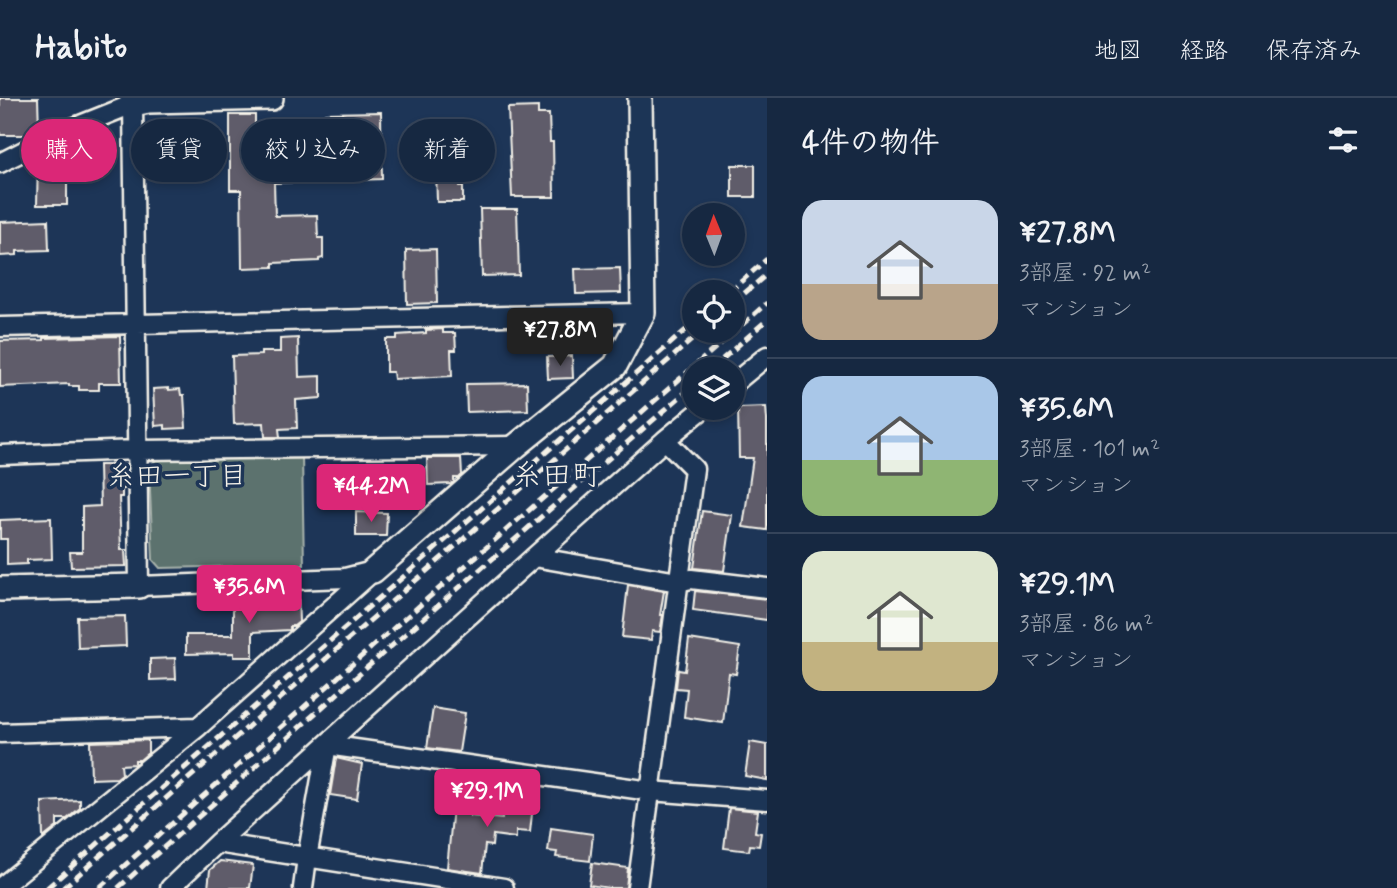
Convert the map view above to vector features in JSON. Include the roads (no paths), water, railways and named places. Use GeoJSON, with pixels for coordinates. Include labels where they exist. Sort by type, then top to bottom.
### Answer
{"type":"FeatureCollection","features":[{"type":"Feature","properties":{"kind":"street"},"geometry":{"type":"LineString","coordinates":[[0,163],[55,135],[133,101],[271,98]]}},
{"type":"Feature","properties":{"kind":"street"},"geometry":{"type":"LineString","coordinates":[[1,888],[198,727],[516,446],[615,366],[643,313],[640,98]]}},
{"type":"Feature","properties":{"kind":"street"},"geometry":{"type":"LineString","coordinates":[[133,101],[139,586]]}},
{"type":"Feature","properties":{"kind":"street"},"geometry":{"type":"LineString","coordinates":[[0,327],[643,313]]}},
{"type":"Feature","properties":{"kind":"street"},"geometry":{"type":"LineString","coordinates":[[745,374],[767,356]]}},
{"type":"Feature","properties":{"kind":"street"},"geometry":{"type":"LineString","coordinates":[[170,888],[534,556],[689,420]]}},
{"type":"Feature","properties":{"kind":"street"},"geometry":{"type":"LineString","coordinates":[[638,888],[694,469],[665,440]]}},
{"type":"Feature","properties":{"kind":"street"},"geometry":{"type":"LineString","coordinates":[[0,455],[138,450],[516,446]]}},
{"type":"Feature","properties":{"kind":"street"},"geometry":{"type":"LineString","coordinates":[[534,556],[678,582],[691,579],[767,588]]}},
{"type":"Feature","properties":{"kind":"street"},"geometry":{"type":"LineString","coordinates":[[0,589],[345,578],[373,571]]}},
{"type":"Feature","properties":{"kind":"street"},"geometry":{"type":"LineString","coordinates":[[0,733],[198,727]]}},
{"type":"Feature","properties":{"kind":"street"},"geometry":{"type":"LineString","coordinates":[[327,745],[650,791],[767,800]]}},
{"type":"Feature","properties":{"kind":"street"},"geometry":{"type":"LineString","coordinates":[[303,888],[327,745]]}},
{"type":"Feature","properties":{"kind":"street"},"geometry":{"type":"LineString","coordinates":[[217,844],[504,888]]}},
{"type":"Feature","properties":{"kind":"street"},"geometry":{"type":"LineString","coordinates":[[0,867],[26,867]]}},
{"type":"Feature","properties":{"kind":"railway"},"geometry":{"type":"LineString","coordinates":[[743,280],[767,259]]}},
{"type":"Feature","properties":{"kind":"railway"},"geometry":{"type":"LineString","coordinates":[[745,293],[767,274]]}},
{"type":"Feature","properties":{"kind":"railway"},"geometry":{"type":"LineString","coordinates":[[99,888],[767,303]]}},
{"type":"Feature","properties":{"kind":"railway"},"geometry":{"type":"LineString","coordinates":[[725,357],[767,320]]}},
{"type":"Feature","properties":{"kind":"railway"},"geometry":{"type":"LineString","coordinates":[[47,888],[682,333]]}},
{"type":"Feature","properties":{"kind":"railway"},"geometry":{"type":"LineString","coordinates":[[63,888],[688,343]]}},
{"type":"Feature","properties":{"kind":"railway"},"geometry":{"type":"LineString","coordinates":[[118,888],[380,656],[682,395]]}},
{"type":"Feature","properties":{"kind":"district","name":"糸田町"},"geometry":{"type":"Point","coordinates":[557,476]}},
{"type":"Feature","properties":{"kind":"district","name":"糸田一丁目"},"geometry":{"type":"Point","coordinates":[177,477]}}]}
